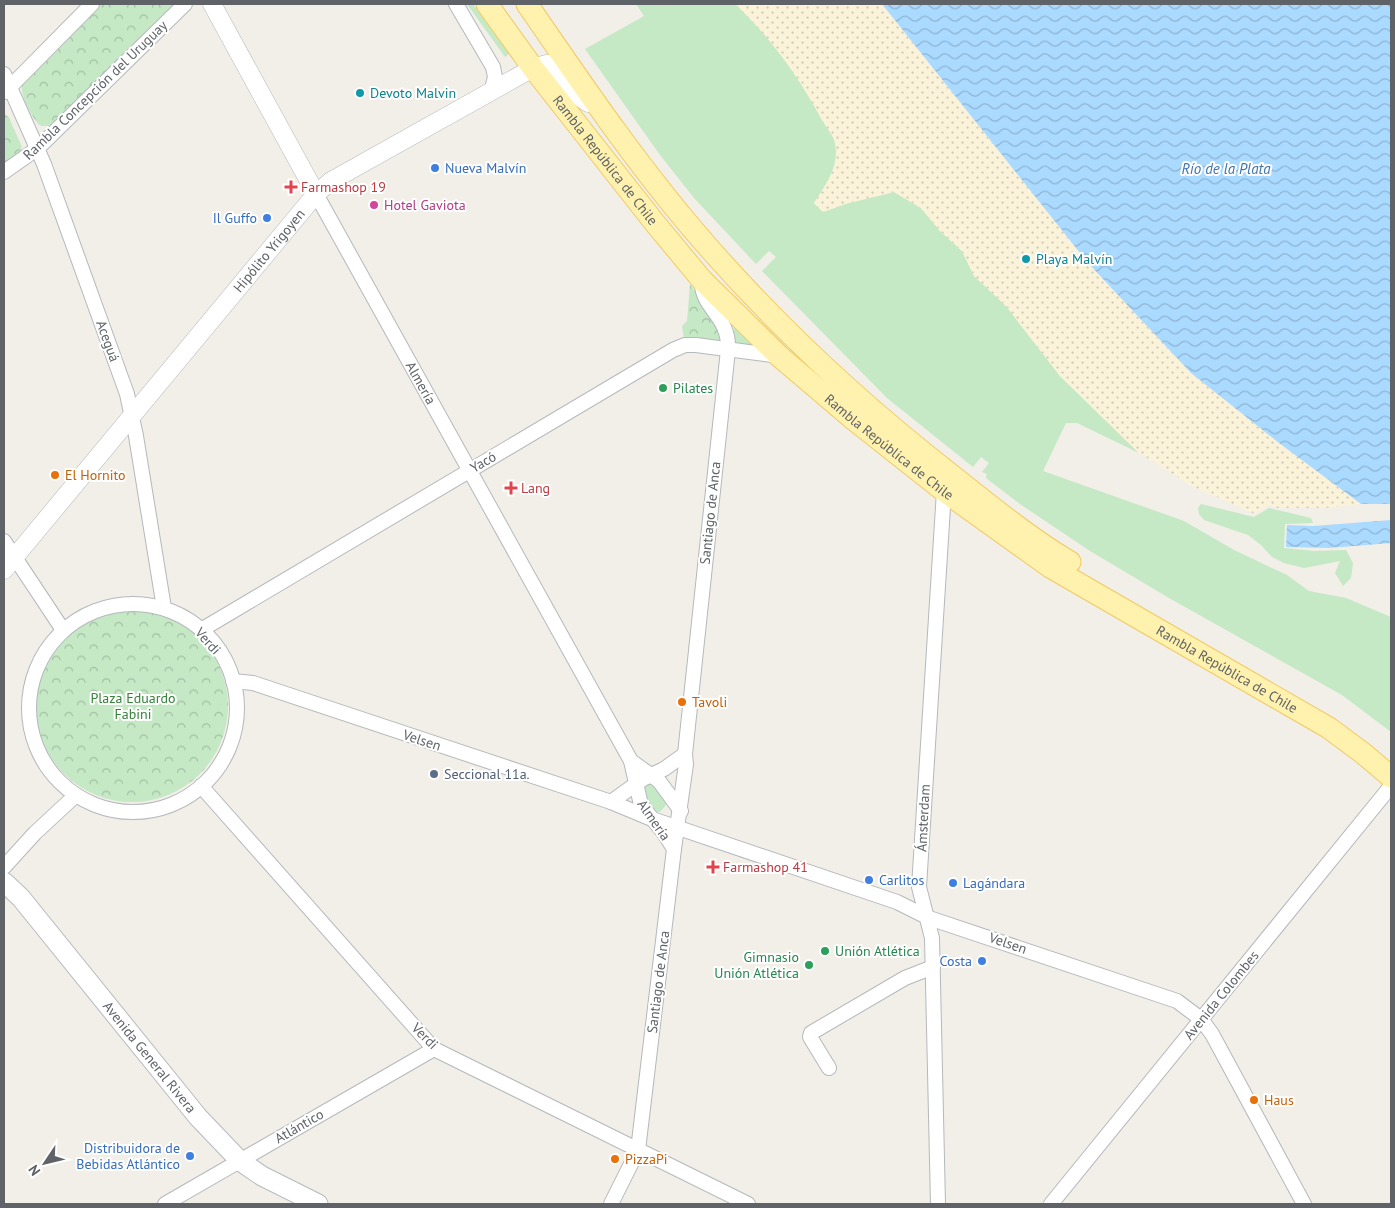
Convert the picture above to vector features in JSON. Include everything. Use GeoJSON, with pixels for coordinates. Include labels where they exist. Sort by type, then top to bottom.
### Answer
{"type":"FeatureCollection","features":[{"type":"Feature","properties":{"kind":"main road","name":"Rambla República de Chile"},"geometry":{"type":"LineString","coordinates":[[487,4],[533,68],[702,280],[779,356],[853,419],[944,491],[1050,567],[1329,728],[1391,777]]}},
{"type":"Feature","properties":{"kind":"main road","name":"Rambla República de Chile"},"geometry":{"type":"LineString","coordinates":[[527,4],[641,165],[708,247],[797,340],[858,398],[921,452],[991,506],[1061,556],[1310,702],[1362,735],[1391,758]]}},
{"type":"Feature","properties":{"kind":"main road","name":"Avenida General Rivera"},"geometry":{"type":"LineString","coordinates":[[4,882],[20,898],[198,1117],[240,1161],[262,1176],[318,1204]]}},
{"type":"Feature","properties":{"kind":"street"},"geometry":{"type":"LineString","coordinates":[[6,84],[92,4]]}},
{"type":"Feature","properties":{"kind":"street","name":"Rambla Concepción del Uruguay"},"geometry":{"type":"LineString","coordinates":[[4,172],[38,148],[184,4]]}},
{"type":"Feature","properties":{"kind":"street","name":"Almería"},"geometry":{"type":"LineString","coordinates":[[212,4],[631,761],[641,805],[664,833],[674,849]]}},
{"type":"Feature","properties":{"kind":"street"},"geometry":{"type":"LineString","coordinates":[[456,4],[493,67],[495,78],[491,92]]}},
{"type":"Feature","properties":{"kind":"street"},"geometry":{"type":"LineString","coordinates":[[533,68],[547,64],[553,65],[581,98],[602,112]]}},
{"type":"Feature","properties":{"kind":"street","name":"Hipólito Yrigoyen"},"geometry":{"type":"LineString","coordinates":[[9,563],[316,194],[331,182],[533,68]]}},
{"type":"Feature","properties":{"kind":"street","name":"Aceguá"},"geometry":{"type":"LineString","coordinates":[[6,84],[38,148],[127,394],[164,608]]}},
{"type":"Feature","properties":{"kind":"street","name":"Santiago de Anca"},"geometry":{"type":"LineString","coordinates":[[611,1204],[638,1150],[676,826],[686,764],[684,754],[728,350],[728,333],[702,292],[702,280]]}},
{"type":"Feature","properties":{"kind":"street","name":"Yacó"},"geometry":{"type":"LineString","coordinates":[[201,630],[673,350],[685,345],[696,344],[779,356]]}},
{"type":"Feature","properties":{"kind":"street","name":"Ámsterdam"},"geometry":{"type":"LineString","coordinates":[[938,1204],[932,938],[929,918],[921,899],[919,887],[944,491]]}},
{"type":"Feature","properties":{"kind":"street"},"geometry":{"type":"LineString","coordinates":[[4,540],[9,563],[63,630]]}},
{"type":"Feature","properties":{"kind":"street","name":"Verdi"},"geometry":{"type":"LineString","coordinates":[[119,604],[139,604],[164,608],[188,620],[201,630],[218,650],[233,681],[236,709],[232,738],[215,772],[202,786],[169,806],[131,812],[94,804],[76,795],[58,780],[44,761],[34,739],[29,716],[30,692],[36,669],[48,648],[63,630],[80,618],[99,609],[119,604]]}},
{"type":"Feature","properties":{"kind":"street","name":"Velsen"},"geometry":{"type":"LineString","coordinates":[[233,681],[252,683],[611,802],[652,819],[898,902],[929,918],[1177,1001],[1201,1019],[1304,1204]]}},
{"type":"Feature","properties":{"kind":"street"},"geometry":{"type":"LineString","coordinates":[[611,802],[652,774],[664,769],[684,754]]}},
{"type":"Feature","properties":{"kind":"street","name":"Almería"},"geometry":{"type":"LineString","coordinates":[[631,761],[652,774],[680,808],[695,832]]}},
{"type":"Feature","properties":{"kind":"street","name":"Verdi"},"geometry":{"type":"LineString","coordinates":[[202,786],[434,1049],[748,1204]]}},
{"type":"Feature","properties":{"kind":"street","name":"Avenida Colombes"},"geometry":{"type":"LineString","coordinates":[[1051,1204],[1391,786]]}},
{"type":"Feature","properties":{"kind":"street"},"geometry":{"type":"LineString","coordinates":[[4,867],[35,832],[76,795]]}},
{"type":"Feature","properties":{"kind":"street"},"geometry":{"type":"LineString","coordinates":[[829,1068],[810,1037],[811,1033],[905,978],[933,967]]}},
{"type":"Feature","properties":{"kind":"street","name":"Atlántico"},"geometry":{"type":"LineString","coordinates":[[165,1204],[434,1049]]}},
{"type":"Feature","properties":{"kind":"green space"},"geometry":{"type":"Polygon","coordinates":[[[101,4],[175,4],[51,126],[41,126],[27,107],[22,85],[101,4]]]}},
{"type":"Feature","properties":{"kind":"green space"},"geometry":{"type":"Polygon","coordinates":[[[467,4],[473,4],[509,54],[505,57],[467,4]]]}},
{"type":"Feature","properties":{"kind":"green space"},"geometry":{"type":"Polygon","coordinates":[[[636,4],[736,4],[761,30],[784,59],[832,134],[836,160],[831,175],[814,203],[823,212],[845,204],[894,192],[921,208],[940,231],[962,251],[974,276],[1006,306],[1060,376],[1139,453],[1077,423],[1066,423],[1043,471],[1184,521],[1234,550],[1287,575],[1309,591],[1346,598],[1391,617],[1391,732],[1342,695],[1169,598],[1090,551],[1020,504],[986,478],[987,474],[982,472],[989,463],[981,457],[973,467],[887,398],[762,271],[776,257],[769,251],[756,264],[694,198],[660,155],[585,49],[644,16],[636,4]]]}},
{"type":"Feature","properties":{"kind":"green space"},"geometry":{"type":"Polygon","coordinates":[[[4,113],[9,118],[22,147],[19,153],[4,165],[4,113]]]}},
{"type":"Feature","properties":{"kind":"green space"},"geometry":{"type":"Polygon","coordinates":[[[690,284],[722,331],[722,343],[684,340],[682,326],[687,321],[690,284]]]}},
{"type":"Feature","properties":{"kind":"green space"},"geometry":{"type":"Polygon","coordinates":[[[734,326],[752,344],[753,348],[733,345],[734,326]]]}},
{"type":"Feature","properties":{"kind":"green space"},"geometry":{"type":"Polygon","coordinates":[[[1201,504],[1254,517],[1269,508],[1311,518],[1313,523],[1285,524],[1284,548],[1314,551],[1346,550],[1353,563],[1351,578],[1343,586],[1335,573],[1340,561],[1304,568],[1284,563],[1272,557],[1248,535],[1204,520],[1199,514],[1198,508],[1201,504]]]}},
{"type":"Feature","properties":{"kind":"green space","name":"Plaza Eduardo Fabini"},"geometry":{"type":"Polygon","coordinates":[[[132,610],[151,612],[169,617],[185,626],[200,638],[212,653],[221,669],[226,687],[228,706],[226,725],[221,743],[212,759],[200,774],[185,786],[169,795],[151,800],[132,802],[113,800],[95,795],[79,786],[64,774],[52,759],[43,743],[38,725],[36,706],[38,687],[43,669],[52,653],[64,638],[79,626],[95,617],[113,612],[132,610]]]}},
{"type":"Feature","properties":{"kind":"green space"},"geometry":{"type":"Polygon","coordinates":[[[652,782],[664,796],[666,805],[660,812],[655,811],[649,806],[646,798],[643,785],[652,782]]]}},
{"type":"Feature","properties":{"kind":"sand","name":"Playa Malvín"},"geometry":{"type":"Polygon","coordinates":[[[735,4],[882,4],[1088,263],[1191,373],[1279,443],[1361,504],[1326,508],[1277,508],[1270,505],[1255,514],[1192,486],[1139,453],[1060,376],[1006,306],[974,276],[962,251],[940,231],[921,208],[894,192],[845,204],[823,212],[814,203],[831,175],[836,160],[832,134],[804,89],[772,44],[735,4]]]}},
{"type":"Feature","properties":{"kind":"water","name":"Río de la Plata"},"geometry":{"type":"Polygon","coordinates":[[[882,4],[1391,4],[1391,504],[1361,504],[1279,443],[1191,373],[1088,263],[882,4]]]}},
{"type":"Feature","properties":{"kind":"water"},"geometry":{"type":"Polygon","coordinates":[[[1391,520],[1391,543],[1329,548],[1286,547],[1287,525],[1313,526],[1391,520]]]}},
{"type":"Feature","properties":{"kind":"place","name":"Devoto Malvin"},"geometry":{"type":"Point","coordinates":[360,93]}},
{"type":"Feature","properties":{"kind":"place","name":"Nueva Malvín"},"geometry":{"type":"Point","coordinates":[435,168]}},
{"type":"Feature","properties":{"kind":"place","name":"Farmashop 19"},"geometry":{"type":"Point","coordinates":[291,187]}},
{"type":"Feature","properties":{"kind":"place","name":"Hotel Gaviota"},"geometry":{"type":"Point","coordinates":[374,205]}},
{"type":"Feature","properties":{"kind":"place","name":"Il Guffo"},"geometry":{"type":"Point","coordinates":[267,218]}},
{"type":"Feature","properties":{"kind":"place","name":"Playa Malvín"},"geometry":{"type":"Point","coordinates":[1026,259]}},
{"type":"Feature","properties":{"kind":"place","name":"Pilates"},"geometry":{"type":"Point","coordinates":[663,388]}},
{"type":"Feature","properties":{"kind":"place","name":"El Hornito"},"geometry":{"type":"Point","coordinates":[55,475]}},
{"type":"Feature","properties":{"kind":"place","name":"Lang"},"geometry":{"type":"Point","coordinates":[511,488]}},
{"type":"Feature","properties":{"kind":"place","name":"Tavoli"},"geometry":{"type":"Point","coordinates":[682,702]}},
{"type":"Feature","properties":{"kind":"place","name":"Seccional 11a."},"geometry":{"type":"Point","coordinates":[434,774]}},
{"type":"Feature","properties":{"kind":"place","name":"Farmashop 41"},"geometry":{"type":"Point","coordinates":[713,867]}},
{"type":"Feature","properties":{"kind":"place","name":"Carlitos"},"geometry":{"type":"Point","coordinates":[869,880]}},
{"type":"Feature","properties":{"kind":"place","name":"Lagándara"},"geometry":{"type":"Point","coordinates":[953,883]}},
{"type":"Feature","properties":{"kind":"place","name":"Unión Atlética"},"geometry":{"type":"Point","coordinates":[825,951]}},
{"type":"Feature","properties":{"kind":"place","name":"Costa"},"geometry":{"type":"Point","coordinates":[982,961]}},
{"type":"Feature","properties":{"kind":"place","name":"Gimnasio Unión Atlética"},"geometry":{"type":"Point","coordinates":[809,965]}},
{"type":"Feature","properties":{"kind":"place","name":"Haus"},"geometry":{"type":"Point","coordinates":[1254,1100]}},
{"type":"Feature","properties":{"kind":"place","name":"Distribuidora de Bebidas Atlántico"},"geometry":{"type":"Point","coordinates":[190,1156]}},
{"type":"Feature","properties":{"kind":"place","name":"PizzaPi"},"geometry":{"type":"Point","coordinates":[615,1159]}}]}
